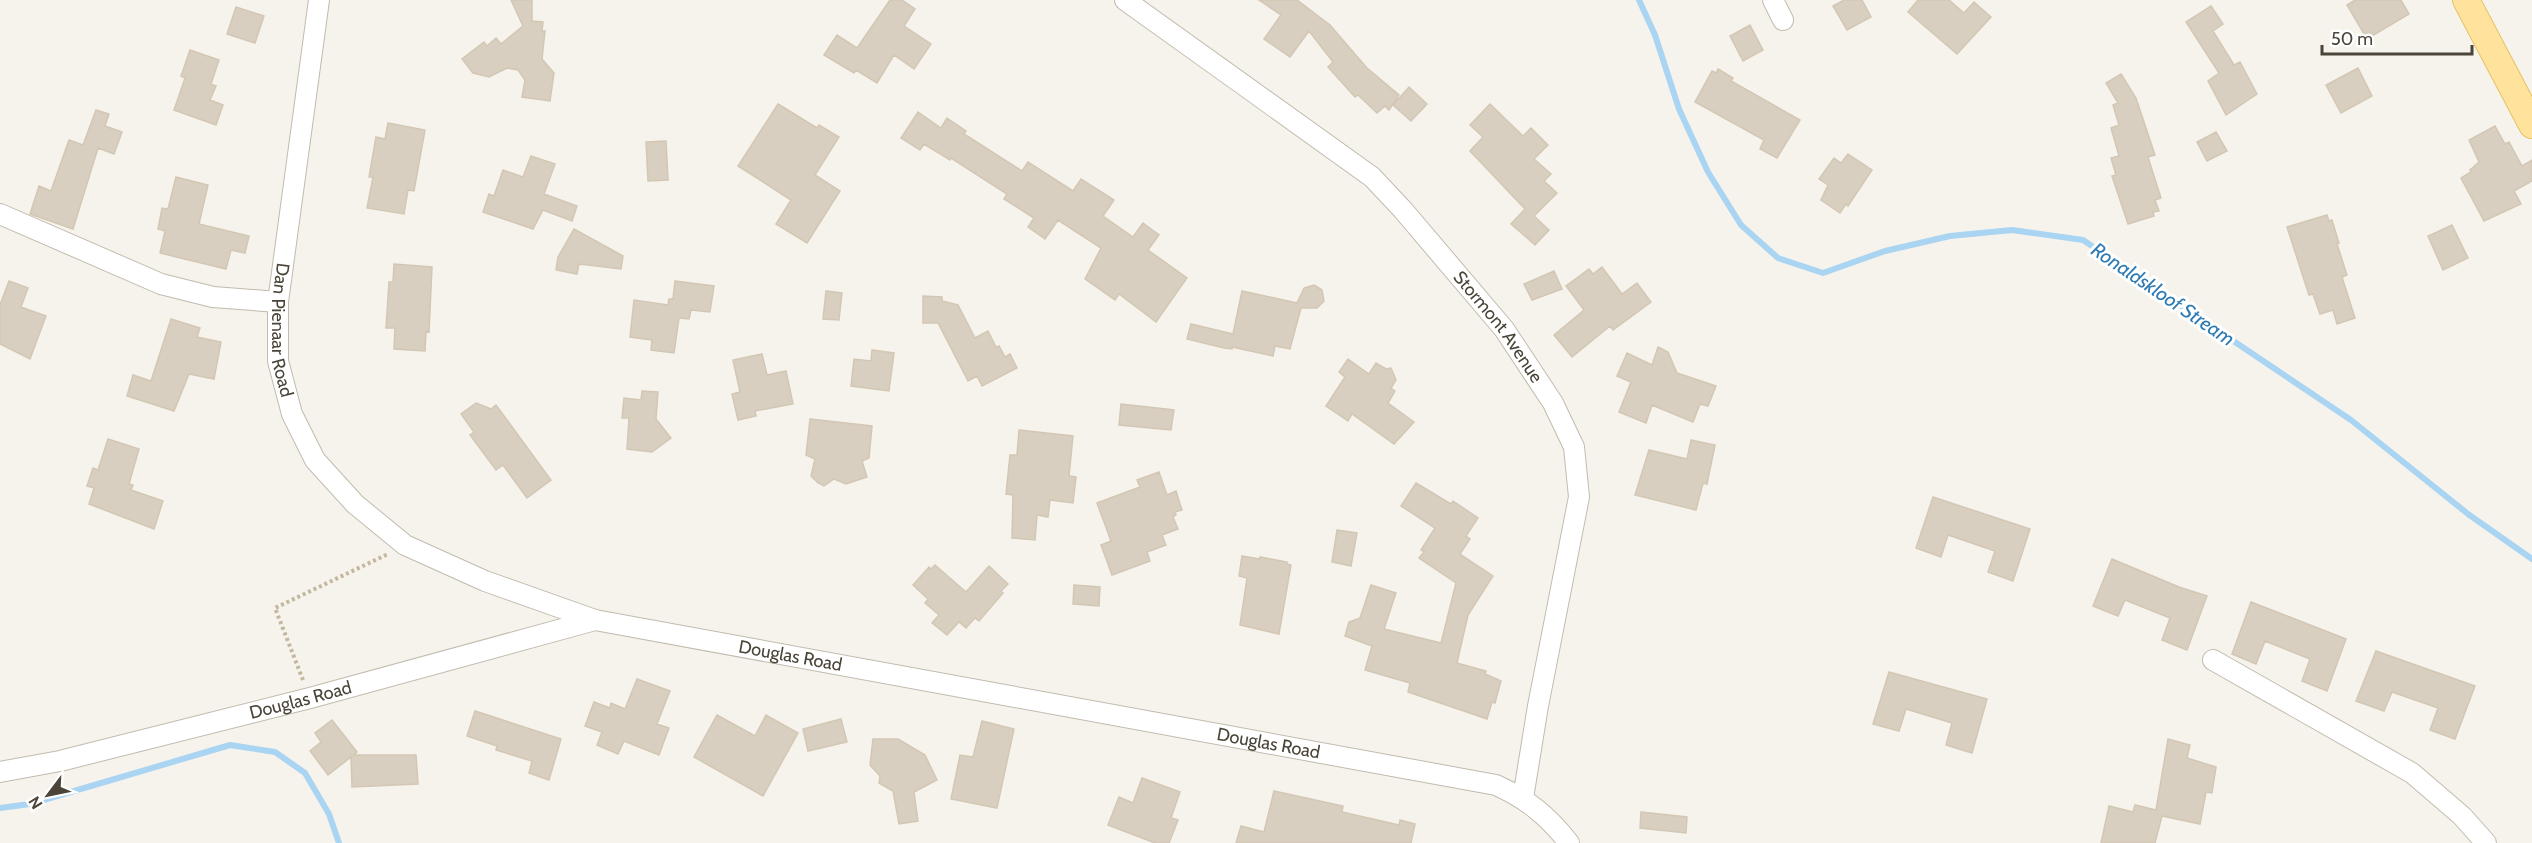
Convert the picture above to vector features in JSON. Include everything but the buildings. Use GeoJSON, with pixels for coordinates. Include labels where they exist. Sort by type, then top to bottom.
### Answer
{"type":"FeatureCollection","features":[{"type":"Feature","properties":{"kind":"main road"},"geometry":{"type":"LineString","coordinates":[[2466,0],[2532,125]]}},
{"type":"Feature","properties":{"kind":"street","name":"Dan Pienaar Road"},"geometry":{"type":"LineString","coordinates":[[319,0],[278,302],[278,361],[292,414],[315,460],[355,504],[405,545],[485,580],[595,620]]}},
{"type":"Feature","properties":{"kind":"street","name":"Stormont Avenue"},"geometry":{"type":"LineString","coordinates":[[1125,0],[1372,177],[1504,329],[1553,403],[1574,447],[1579,497],[1538,706],[1523,798]]}},
{"type":"Feature","properties":{"kind":"street"},"geometry":{"type":"LineString","coordinates":[[1773,0],[1783,20]]}},
{"type":"Feature","properties":{"kind":"street"},"geometry":{"type":"LineString","coordinates":[[0,214],[161,284],[213,297],[278,302]]}},
{"type":"Feature","properties":{"kind":"street","name":"Douglas Road"},"geometry":{"type":"LineString","coordinates":[[0,772],[60,761],[310,698],[595,620],[1404,766],[1497,785],[1523,798],[1541,812],[1569,843]]}},
{"type":"Feature","properties":{"kind":"street"},"geometry":{"type":"LineString","coordinates":[[2213,660],[2412,773],[2462,816],[2486,843]]}},
{"type":"Feature","properties":{"kind":"path"},"geometry":{"type":"LineString","coordinates":[[310,698],[275,608],[405,545]]}},
{"type":"Feature","properties":{"kind":"waterway","name":"Ronaldskloof Stream"},"geometry":{"type":"LineString","coordinates":[[1639,0],[1655,35],[1679,109],[1708,172],[1741,225],[1778,258],[1823,273],[1885,251],[1950,236],[2012,230],[2083,240],[2351,420],[2468,514],[2532,559]]}},
{"type":"Feature","properties":{"kind":"waterway"},"geometry":{"type":"LineString","coordinates":[[0,808],[30,804],[230,745],[275,752],[305,773],[329,814],[339,843]]}}]}
